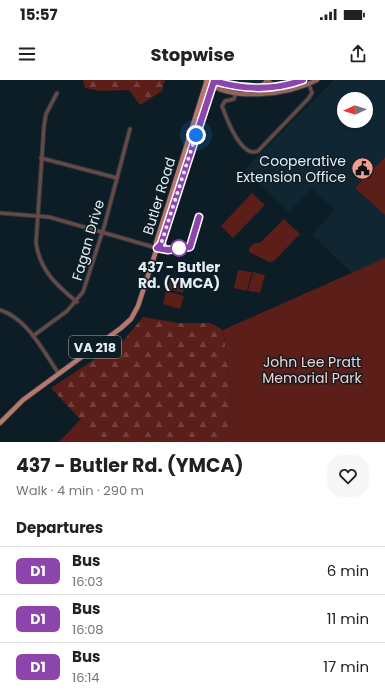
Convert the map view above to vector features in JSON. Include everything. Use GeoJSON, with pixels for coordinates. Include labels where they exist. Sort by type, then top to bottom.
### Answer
{"type":"FeatureCollection","features":[{"type":"Feature","properties":{"kind":"main road"},"geometry":{"type":"LineString","coordinates":[[207,81],[214,80],[255,89],[280,86],[303,80]]}},
{"type":"Feature","properties":{"kind":"main road","name":"VA 218"},"geometry":{"type":"LineString","coordinates":[[212,86],[214,80]]}},
{"type":"Feature","properties":{"kind":"main road"},"geometry":{"type":"LineString","coordinates":[[255,89],[268,80],[272,84],[280,86]]}},
{"type":"Feature","properties":{"kind":"main road"},"geometry":{"type":"LineString","coordinates":[[207,81],[212,86],[245,94],[269,93],[309,84],[317,80]]}},
{"type":"Feature","properties":{"kind":"main road","name":"Butler Road"},"geometry":{"type":"LineString","coordinates":[[0,423],[18,404],[131,319],[140,302],[157,248],[156,243],[207,81]]}},
{"type":"Feature","properties":{"kind":"main road","name":"Butler Road"},"geometry":{"type":"LineString","coordinates":[[157,248],[161,244],[212,86]]}},
{"type":"Feature","properties":{"kind":"street"},"geometry":{"type":"LineString","coordinates":[[236,92],[234,99],[225,101],[222,106],[233,134],[250,151],[254,152],[258,151],[308,99],[312,93],[309,84]]}},
{"type":"Feature","properties":{"kind":"street"},"geometry":{"type":"LineString","coordinates":[[57,93],[45,120],[41,158],[36,243],[40,262],[53,281],[77,302]]}},
{"type":"Feature","properties":{"kind":"street","name":"Fagan Drive"},"geometry":{"type":"LineString","coordinates":[[33,336],[67,311],[77,302],[84,292],[90,277],[130,129]]}},
{"type":"Feature","properties":{"kind":"street"},"geometry":{"type":"LineString","coordinates":[[41,158],[117,178]]}},
{"type":"Feature","properties":{"kind":"street"},"geometry":{"type":"LineString","coordinates":[[0,213],[37,216],[102,232],[157,248]]}},
{"type":"Feature","properties":{"kind":"street"},"geometry":{"type":"LineString","coordinates":[[0,310],[16,318],[33,336],[59,374]]}},
{"type":"Feature","properties":{"kind":"shaded area"},"geometry":{"type":"Polygon","coordinates":[[[227,80],[287,80],[262,83],[259,85],[233,83],[227,80]]]}},
{"type":"Feature","properties":{"kind":"shaded area"},"geometry":{"type":"Polygon","coordinates":[[[334,80],[385,80],[385,157],[355,188],[385,215],[385,258],[352,273],[312,235],[335,209],[312,189],[289,212],[245,169],[334,80]]]}},
{"type":"Feature","properties":{"kind":"green space"},"geometry":{"type":"Polygon","coordinates":[[[83,80],[165,80],[162,91],[140,105],[129,90],[100,91],[85,88],[83,80]]]}},
{"type":"Feature","properties":{"kind":"green space"},"geometry":{"type":"Polygon","coordinates":[[[385,157],[385,215],[355,188],[385,157]]]}},
{"type":"Feature","properties":{"kind":"green space"},"geometry":{"type":"Polygon","coordinates":[[[252,193],[265,205],[233,238],[221,226],[252,193]]]}},
{"type":"Feature","properties":{"kind":"green space"},"geometry":{"type":"Polygon","coordinates":[[[284,219],[300,234],[274,261],[269,262],[249,252],[249,249],[253,244],[261,242],[284,219]]]}},
{"type":"Feature","properties":{"kind":"green space","name":"John Lee Pratt Memorial Park"},"geometry":{"type":"Polygon","coordinates":[[[385,258],[385,442],[229,442],[231,386],[223,330],[385,258]]]}},
{"type":"Feature","properties":{"kind":"green space"},"geometry":{"type":"Polygon","coordinates":[[[238,270],[252,272],[247,291],[234,288],[238,270]]]}},
{"type":"Feature","properties":{"kind":"green space"},"geometry":{"type":"Polygon","coordinates":[[[253,272],[265,275],[260,293],[248,291],[253,272]]]}},
{"type":"Feature","properties":{"kind":"green space"},"geometry":{"type":"Polygon","coordinates":[[[170,279],[185,283],[183,293],[168,289],[170,279]]]}},
{"type":"Feature","properties":{"kind":"green space"},"geometry":{"type":"Polygon","coordinates":[[[166,291],[184,296],[180,309],[163,304],[166,291]]]}},
{"type":"Feature","properties":{"kind":"green space"},"geometry":{"type":"Polygon","coordinates":[[[143,317],[179,323],[210,323],[223,330],[231,386],[229,442],[101,442],[51,388],[124,340],[143,317]]]}},
{"type":"Feature","properties":{"kind":"green space"},"geometry":{"type":"Polygon","coordinates":[[[80,420],[106,442],[59,442],[80,420]]]}},
{"type":"Feature","properties":{"kind":"bus line","name":"D1"},"geometry":{"type":"LineString","coordinates":[[199,217],[190,247],[181,247],[168,250],[157,248],[161,244],[214,81],[255,89],[286,85],[303,80]]}},
{"type":"Feature","properties":{"kind":"place","name":"Cooperative Extension Office"},"geometry":{"type":"Point","coordinates":[362,169]}},
{"type":"Feature","properties":{"kind":"place","name":"437 - Butler Rd. (YMCA)"},"geometry":{"type":"Point","coordinates":[179,248]}},
{"type":"Feature","properties":{"kind":"route"},"geometry":{"type":"LineString","coordinates":[[179,248],[161,244],[196,135]]}}]}
